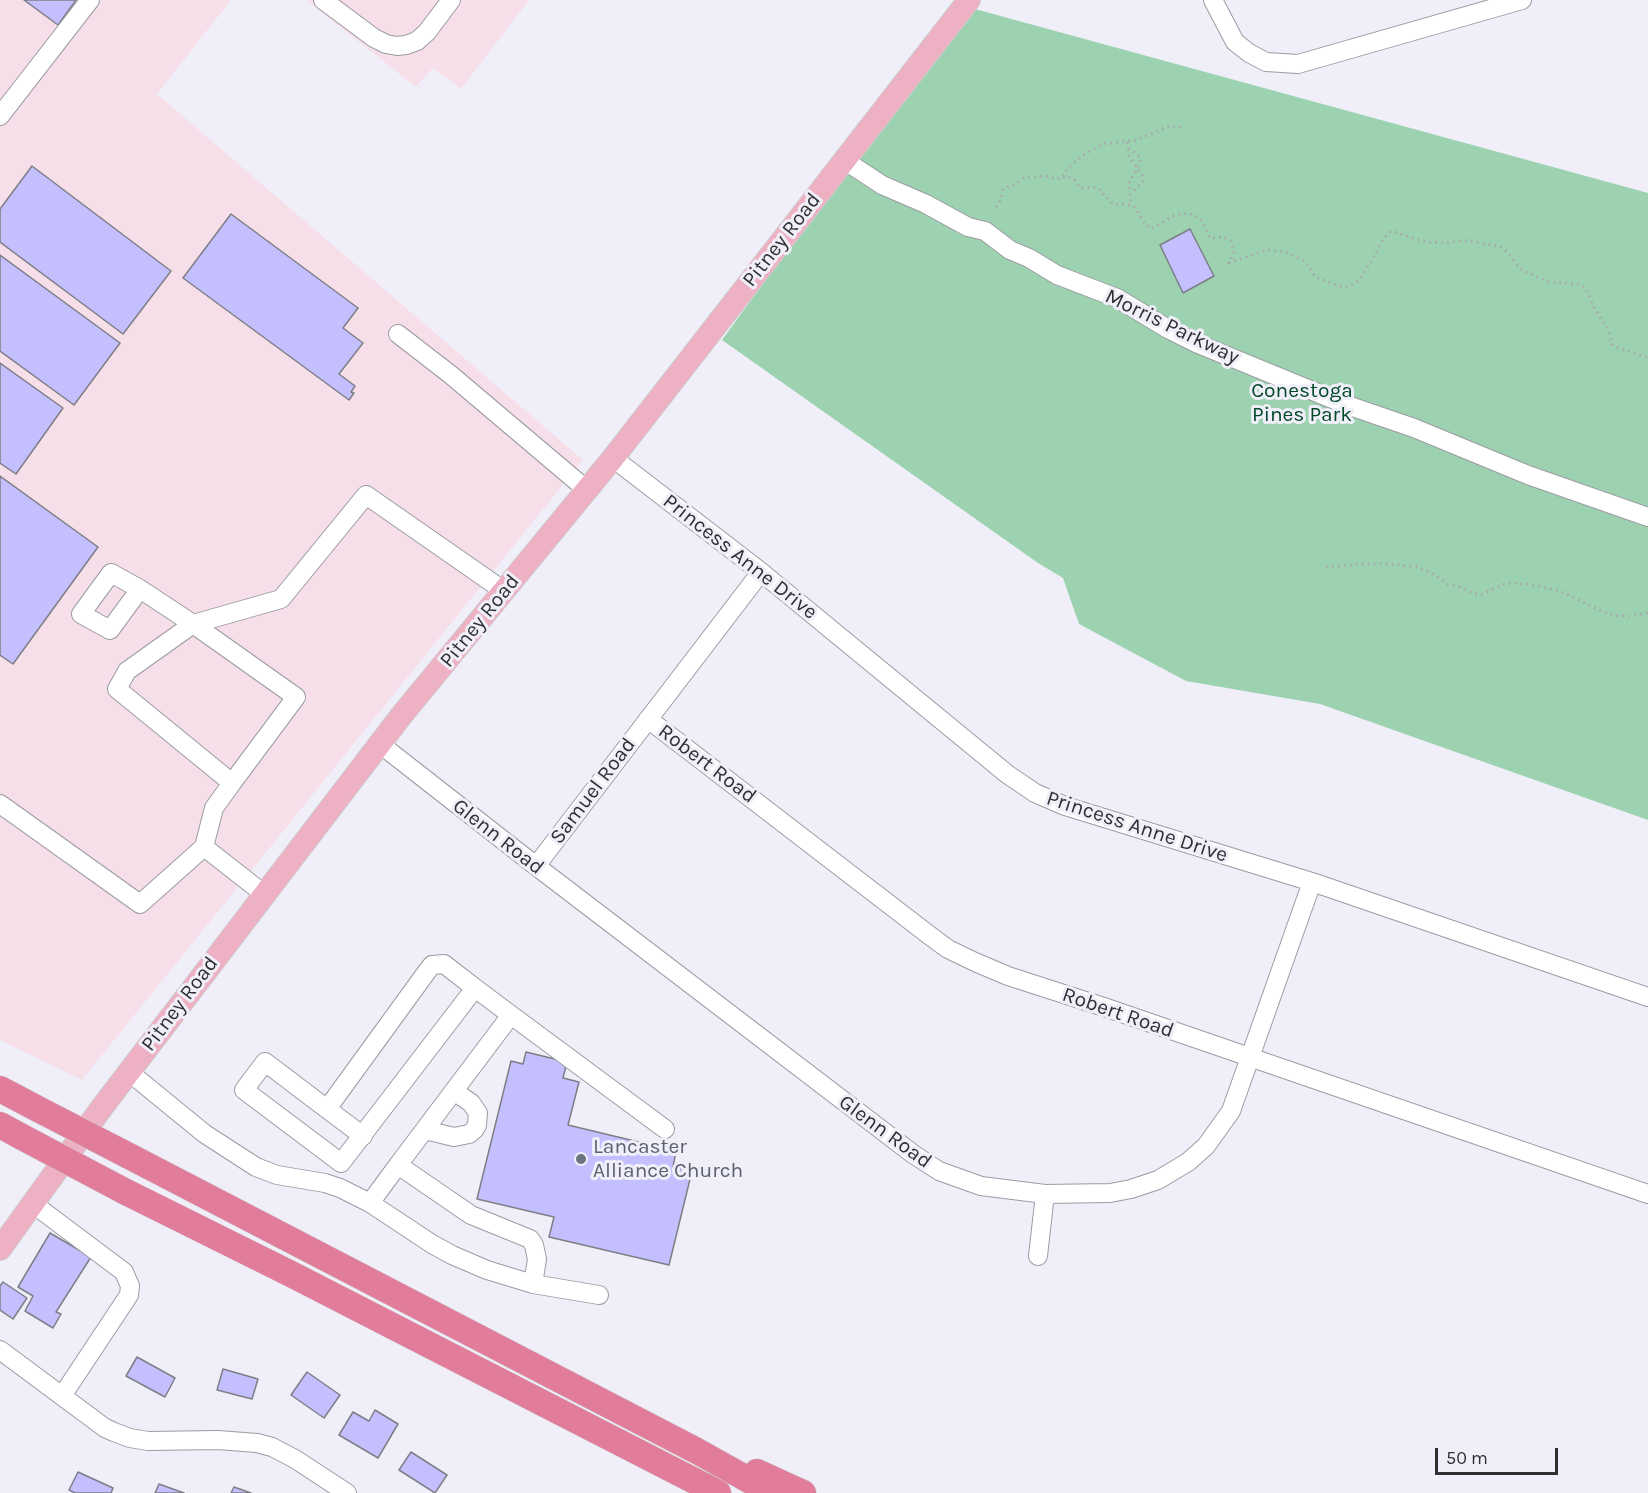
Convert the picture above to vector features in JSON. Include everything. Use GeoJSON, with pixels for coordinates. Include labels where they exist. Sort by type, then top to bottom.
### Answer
{"type":"FeatureCollection","features":[{"type":"Feature","properties":{"kind":"highway"},"geometry":{"type":"LineString","coordinates":[[0,1089],[570,1385],[772,1493]]}},
{"type":"Feature","properties":{"kind":"highway"},"geometry":{"type":"LineString","coordinates":[[0,1125],[124,1191],[718,1493]]}},
{"type":"Feature","properties":{"kind":"highway"},"geometry":{"type":"LineString","coordinates":[[570,1385],[803,1493]]}},
{"type":"Feature","properties":{"kind":"main road","name":"Pitney Road"},"geometry":{"type":"LineString","coordinates":[[0,1249],[129,1072],[380,744],[613,458],[969,0]]}},
{"type":"Feature","properties":{"kind":"street"},"geometry":{"type":"LineString","coordinates":[[0,116],[90,0]]}},
{"type":"Feature","properties":{"kind":"street"},"geometry":{"type":"LineString","coordinates":[[323,0],[374,38],[397,46],[417,41],[427,32],[451,0]]}},
{"type":"Feature","properties":{"kind":"street"},"geometry":{"type":"LineString","coordinates":[[1214,0],[1235,42],[1266,63],[1298,64],[1522,0]]}},
{"type":"Feature","properties":{"kind":"street","name":"Morris Parkway"},"geometry":{"type":"LineString","coordinates":[[844,160],[882,185],[918,200],[968,227],[985,231],[1010,250],[1029,258],[1057,275],[1117,298],[1196,343],[1528,475],[1648,517]]}},
{"type":"Feature","properties":{"kind":"street"},"geometry":{"type":"LineString","coordinates":[[398,334],[451,375],[587,490]]}},
{"type":"Feature","properties":{"kind":"street","name":"Princess Anne Drive"},"geometry":{"type":"LineString","coordinates":[[613,458],[761,572],[1008,774],[1035,793],[1065,806],[1312,882],[1648,997]]}},
{"type":"Feature","properties":{"kind":"street"},"geometry":{"type":"LineString","coordinates":[[232,783],[117,688],[127,671],[193,624],[281,599],[366,495],[504,591]]}},
{"type":"Feature","properties":{"kind":"street","name":"Samuel Road"},"geometry":{"type":"LineString","coordinates":[[536,866],[761,572]]}},
{"type":"Feature","properties":{"kind":"street"},"geometry":{"type":"LineString","coordinates":[[0,804],[140,904],[204,847],[214,808],[296,697],[140,589]]}},
{"type":"Feature","properties":{"kind":"street","name":"Robert Road"},"geometry":{"type":"LineString","coordinates":[[648,719],[948,949],[1008,976],[1648,1194]]}},
{"type":"Feature","properties":{"kind":"street","name":"Glenn Road"},"geometry":{"type":"LineString","coordinates":[[380,744],[913,1154],[930,1166],[955,1178],[981,1186],[1045,1194],[1110,1193],[1145,1185],[1176,1170],[1206,1146],[1226,1121],[1240,1092],[1312,882]]}},
{"type":"Feature","properties":{"kind":"street"},"geometry":{"type":"LineString","coordinates":[[204,847],[264,894]]}},
{"type":"Feature","properties":{"kind":"street"},"geometry":{"type":"LineString","coordinates":[[327,1109],[432,965],[444,964],[510,1016],[665,1129]]}},
{"type":"Feature","properties":{"kind":"street"},"geometry":{"type":"LineString","coordinates":[[325,1183],[475,988]]}},
{"type":"Feature","properties":{"kind":"street"},"geometry":{"type":"LineString","coordinates":[[370,1203],[510,1016]]}},
{"type":"Feature","properties":{"kind":"street"},"geometry":{"type":"LineString","coordinates":[[341,1163],[244,1090],[265,1062],[363,1136]]}},
{"type":"Feature","properties":{"kind":"street"},"geometry":{"type":"LineString","coordinates":[[129,1072],[205,1134],[256,1167],[277,1175],[325,1183],[340,1188],[370,1203],[432,1244],[487,1270],[533,1284],[599,1295]]}},
{"type":"Feature","properties":{"kind":"street"},"geometry":{"type":"LineString","coordinates":[[424,1130],[454,1137],[469,1134],[474,1130],[478,1113],[471,1103],[454,1091]]}},
{"type":"Feature","properties":{"kind":"street"},"geometry":{"type":"LineString","coordinates":[[398,1165],[471,1215],[530,1239],[537,1259],[533,1284]]}},
{"type":"Feature","properties":{"kind":"street"},"geometry":{"type":"LineString","coordinates":[[1038,1256],[1045,1194]]}},
{"type":"Feature","properties":{"kind":"street"},"geometry":{"type":"LineString","coordinates":[[32,1203],[124,1272],[130,1286],[129,1295],[62,1396]]}},
{"type":"Feature","properties":{"kind":"street"},"geometry":{"type":"LineString","coordinates":[[0,1350],[105,1428],[129,1438],[148,1441],[218,1440],[257,1443],[272,1447],[294,1459],[347,1493]]}},
{"type":"Feature","properties":{"kind":"path"},"geometry":{"type":"LineString","coordinates":[[1063,177],[1068,168],[1097,147],[1152,135],[1169,126],[1185,128]]}},
{"type":"Feature","properties":{"kind":"path"},"geometry":{"type":"LineString","coordinates":[[1127,142],[1129,157],[1143,176],[1143,181],[1131,195]]}},
{"type":"Feature","properties":{"kind":"path"},"geometry":{"type":"LineString","coordinates":[[1128,147],[1140,157],[1138,169],[1129,183],[1131,205]]}},
{"type":"Feature","properties":{"kind":"path"},"geometry":{"type":"LineString","coordinates":[[996,207],[1003,189],[1026,177],[1073,178],[1080,188],[1097,187],[1113,204],[1131,205],[1136,208],[1142,220],[1151,229],[1173,216],[1188,213],[1196,216],[1203,222],[1210,238],[1224,237],[1231,241],[1234,252],[1229,264],[1267,250],[1285,252],[1305,261],[1315,277],[1342,287],[1350,286],[1358,280],[1383,239],[1391,231],[1426,242],[1447,243],[1463,240],[1500,246],[1523,271],[1549,282],[1579,284],[1585,287],[1608,329],[1612,346],[1648,358]]}},
{"type":"Feature","properties":{"kind":"path"},"geometry":{"type":"LineString","coordinates":[[1326,567],[1382,563],[1417,567],[1432,573],[1448,584],[1474,594],[1482,594],[1507,583],[1527,584],[1560,591],[1610,615],[1648,614]]}},
{"type":"Feature","properties":{"kind":"shaded area"},"geometry":{"type":"Polygon","coordinates":[[[0,0],[231,0],[157,94],[583,460],[82,1080],[0,1040],[0,0]]]}},
{"type":"Feature","properties":{"kind":"shaded area"},"geometry":{"type":"Polygon","coordinates":[[[306,0],[529,0],[461,89],[433,68],[416,87],[306,0]]]}},
{"type":"Feature","properties":{"kind":"green space","name":"Conestoga Pines Park"},"geometry":{"type":"Polygon","coordinates":[[[964,6],[1648,193],[1648,820],[1320,704],[1186,681],[1079,624],[1063,578],[1038,563],[722,340],[964,6]]]}},
{"type":"Feature","properties":{"kind":"building"},"geometry":{"type":"Polygon","coordinates":[[[24,0],[76,0],[58,25],[24,0]]]}},
{"type":"Feature","properties":{"kind":"building"},"geometry":{"type":"Polygon","coordinates":[[[32,166],[171,271],[123,334],[0,242],[0,209],[32,166]]]}},
{"type":"Feature","properties":{"kind":"building"},"geometry":{"type":"Polygon","coordinates":[[[231,214],[358,308],[343,328],[363,343],[339,374],[355,386],[351,392],[354,393],[349,400],[183,278],[231,214]]]}},
{"type":"Feature","properties":{"kind":"building"},"geometry":{"type":"Polygon","coordinates":[[[1190,229],[1214,276],[1183,293],[1160,245],[1190,229]]]}},
{"type":"Feature","properties":{"kind":"building"},"geometry":{"type":"Polygon","coordinates":[[[0,255],[120,343],[74,405],[0,351],[0,255]]]}},
{"type":"Feature","properties":{"kind":"building"},"geometry":{"type":"Polygon","coordinates":[[[0,363],[63,408],[16,474],[0,463],[0,363]]]}},
{"type":"Feature","properties":{"kind":"building"},"geometry":{"type":"Polygon","coordinates":[[[0,476],[98,547],[13,664],[0,655],[0,476]]]}},
{"type":"Feature","properties":{"kind":"building","name":"Lancaster Alliance Church"},"geometry":{"type":"Polygon","coordinates":[[[526,1052],[567,1062],[563,1078],[579,1082],[568,1125],[676,1151],[673,1167],[692,1171],[669,1265],[549,1237],[554,1217],[477,1199],[511,1061],[523,1064],[526,1052]]]}},
{"type":"Feature","properties":{"kind":"building"},"geometry":{"type":"Polygon","coordinates":[[[50,1233],[91,1257],[56,1312],[61,1314],[53,1328],[25,1311],[33,1296],[18,1287],[50,1233]]]}},
{"type":"Feature","properties":{"kind":"building"},"geometry":{"type":"Polygon","coordinates":[[[3,1282],[27,1298],[13,1319],[0,1310],[0,1286],[3,1282]]]}},
{"type":"Feature","properties":{"kind":"building"},"geometry":{"type":"Polygon","coordinates":[[[137,1357],[175,1378],[165,1397],[126,1376],[137,1357]]]}},
{"type":"Feature","properties":{"kind":"building"},"geometry":{"type":"Polygon","coordinates":[[[223,1369],[258,1379],[252,1399],[217,1390],[223,1369]]]}},
{"type":"Feature","properties":{"kind":"building"},"geometry":{"type":"Polygon","coordinates":[[[307,1372],[340,1395],[324,1418],[291,1395],[307,1372]]]}},
{"type":"Feature","properties":{"kind":"building"},"geometry":{"type":"Polygon","coordinates":[[[375,1410],[398,1424],[378,1458],[339,1435],[353,1412],[369,1421],[375,1410]]]}},
{"type":"Feature","properties":{"kind":"building"},"geometry":{"type":"Polygon","coordinates":[[[411,1452],[447,1475],[435,1493],[399,1470],[411,1452]]]}},
{"type":"Feature","properties":{"kind":"building"},"geometry":{"type":"Polygon","coordinates":[[[78,1472],[113,1488],[111,1493],[75,1493],[69,1490],[78,1472]]]}},
{"type":"Feature","properties":{"kind":"building"},"geometry":{"type":"Polygon","coordinates":[[[159,1484],[184,1493],[155,1493],[159,1484]]]}},
{"type":"Feature","properties":{"kind":"building"},"geometry":{"type":"Polygon","coordinates":[[[234,1487],[251,1493],[231,1493],[234,1487]]]}},
{"type":"Feature","properties":{"kind":"place","name":"Lancaster Alliance Church"},"geometry":{"type":"Point","coordinates":[581,1159]}}]}
